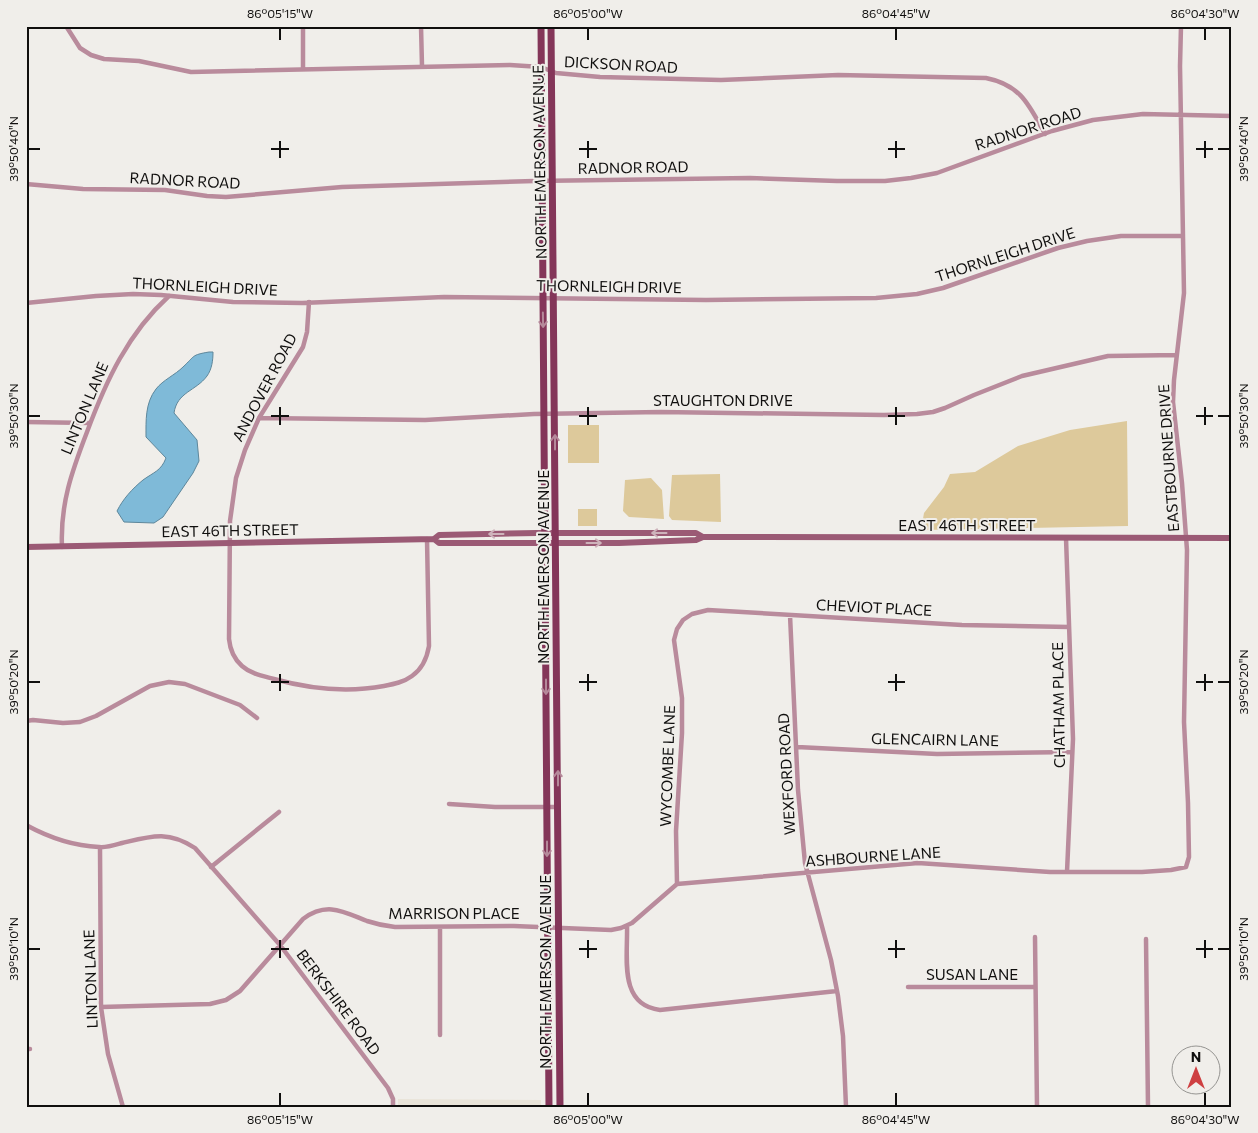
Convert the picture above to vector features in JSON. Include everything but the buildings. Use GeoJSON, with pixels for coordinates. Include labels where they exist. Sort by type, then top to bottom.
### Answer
{"type":"FeatureCollection","features":[{"type":"Feature","properties":{"kind":"main road","name":"NORTH EMERSON AVENUE"},"geometry":{"type":"LineString","coordinates":[[540,26],[546,543],[549,1107]]}},
{"type":"Feature","properties":{"kind":"main road","name":"NORTH EMERSON AVENUE"},"geometry":{"type":"LineString","coordinates":[[551,26],[560,1107]]}},
{"type":"Feature","properties":{"kind":"main road","name":"EAST 46TH STREET"},"geometry":{"type":"LineString","coordinates":[[26,548],[430,539],[439,535],[545,533],[696,533],[703,536],[1232,538]]}},
{"type":"Feature","properties":{"kind":"main road","name":"EAST 46TH STREET"},"geometry":{"type":"LineString","coordinates":[[430,539],[439,543],[556,543],[696,540],[703,536]]}},
{"type":"Feature","properties":{"kind":"street","name":"DICKSON ROAD"},"geometry":{"type":"LineString","coordinates":[[66,26],[80,48],[91,56],[104,59],[139,61],[191,72],[304,68],[510,65],[541,67],[552,72],[600,77],[721,80],[838,75],[986,78],[1000,81],[1018,92],[1028,103],[1045,134]]}},
{"type":"Feature","properties":{"kind":"street"},"geometry":{"type":"LineString","coordinates":[[303,26],[304,68]]}},
{"type":"Feature","properties":{"kind":"street"},"geometry":{"type":"LineString","coordinates":[[421,26],[422,66]]}},
{"type":"Feature","properties":{"kind":"street","name":"EASTBOURNE DRIVE"},"geometry":{"type":"LineString","coordinates":[[1181,26],[1183,301],[1173,402],[1182,476],[1186,538],[1187,614],[1184,712],[1189,857]]}},
{"type":"Feature","properties":{"kind":"street","name":"RADNOR ROAD"},"geometry":{"type":"LineString","coordinates":[[26,184],[84,189],[165,190],[226,197],[342,187],[542,181],[750,178],[848,182],[903,180],[937,173],[1045,134],[1085,122],[1143,114],[1232,116]]}},
{"type":"Feature","properties":{"kind":"street","name":"THORNLEIGH DRIVE"},"geometry":{"type":"LineString","coordinates":[[26,303],[112,295],[169,296],[233,302],[309,302],[419,297],[706,300],[871,298],[901,296],[943,288],[1058,248],[1087,241],[1121,236],[1183,236]]}},
{"type":"Feature","properties":{"kind":"street","name":"LINTON LANE"},"geometry":{"type":"LineString","coordinates":[[62,547],[62,520],[66,491],[106,382],[123,351],[140,327],[169,296]]}},
{"type":"Feature","properties":{"kind":"street","name":"ANDOVER ROAD"},"geometry":{"type":"LineString","coordinates":[[309,302],[307,332],[302,347],[259,418],[245,450],[236,478],[231,510],[229,639],[232,652],[237,661],[250,671],[292,684],[318,688],[350,690],[403,681],[416,672],[424,662],[429,644],[430,539]]}},
{"type":"Feature","properties":{"kind":"street","name":"STAUGHTON DRIVE"},"geometry":{"type":"LineString","coordinates":[[259,418],[425,420],[544,414],[694,412],[917,414],[940,410],[1035,372],[1108,356],[1177,355]]}},
{"type":"Feature","properties":{"kind":"street"},"geometry":{"type":"LineString","coordinates":[[26,422],[90,423]]}},
{"type":"Feature","properties":{"kind":"street","name":"CHATHAM PLACE"},"geometry":{"type":"LineString","coordinates":[[1066,538],[1072,752],[1068,872]]}},
{"type":"Feature","properties":{"kind":"street","name":"CHEVIOT PLACE"},"geometry":{"type":"LineString","coordinates":[[682,622],[692,614],[706,610],[962,625],[1069,627]]}},
{"type":"Feature","properties":{"kind":"street","name":"WEXFORD ROAD"},"geometry":{"type":"LineString","coordinates":[[790,615],[798,798],[805,863],[837,991],[842,1030],[846,1107]]}},
{"type":"Feature","properties":{"kind":"street","name":"WYCOMBE LANE"},"geometry":{"type":"LineString","coordinates":[[677,884],[676,831],[682,733],[682,698],[674,643],[676,632],[682,622]]}},
{"type":"Feature","properties":{"kind":"street"},"geometry":{"type":"LineString","coordinates":[[26,721],[80,722],[96,716],[150,686],[169,682],[185,684],[240,704],[257,718]]}},
{"type":"Feature","properties":{"kind":"street","name":"GLENCAIRN LANE"},"geometry":{"type":"LineString","coordinates":[[797,747],[937,754],[1072,752]]}},
{"type":"Feature","properties":{"kind":"street"},"geometry":{"type":"LineString","coordinates":[[449,804],[488,807],[558,806]]}},
{"type":"Feature","properties":{"kind":"street"},"geometry":{"type":"LineString","coordinates":[[211,867],[279,812]]}},
{"type":"Feature","properties":{"kind":"street","name":"BERKSHIRE ROAD"},"geometry":{"type":"LineString","coordinates":[[26,825],[63,840],[100,848],[146,837],[171,836],[188,844],[200,854],[280,945],[388,1088],[393,1099],[393,1107]]}},
{"type":"Feature","properties":{"kind":"street","name":"LINTON LANE"},"geometry":{"type":"LineString","coordinates":[[100,848],[101,1007],[108,1054],[123,1107]]}},
{"type":"Feature","properties":{"kind":"street","name":"ASHBOURNE LANE"},"geometry":{"type":"LineString","coordinates":[[677,884],[918,863],[953,864],[1014,870],[1142,872],[1186,867],[1189,857]]}},
{"type":"Feature","properties":{"kind":"street"},"geometry":{"type":"LineString","coordinates":[[677,884],[627,926],[630,986],[636,999],[650,1008],[660,1010],[837,991]]}},
{"type":"Feature","properties":{"kind":"street","name":"MARRISON PLACE"},"geometry":{"type":"LineString","coordinates":[[101,1007],[210,1004],[221,1002],[240,991],[307,916],[317,911],[328,909],[341,910],[386,926],[548,927],[610,930],[627,926]]}},
{"type":"Feature","properties":{"kind":"street"},"geometry":{"type":"LineString","coordinates":[[440,927],[440,1034]]}},
{"type":"Feature","properties":{"kind":"street"},"geometry":{"type":"LineString","coordinates":[[1035,938],[1037,1107]]}},
{"type":"Feature","properties":{"kind":"street"},"geometry":{"type":"LineString","coordinates":[[1146,939],[1148,1107]]}},
{"type":"Feature","properties":{"kind":"street","name":"SUSAN LANE"},"geometry":{"type":"LineString","coordinates":[[908,987],[1035,987]]}},
{"type":"Feature","properties":{"kind":"shaded area"},"geometry":{"type":"Polygon","coordinates":[[[1127,421],[1128,526],[921,530],[924,513],[944,487],[950,474],[975,472],[1018,446],[1070,430],[1127,421]]]}},
{"type":"Feature","properties":{"kind":"shaded area"},"geometry":{"type":"Polygon","coordinates":[[[568,425],[599,425],[599,463],[568,463],[568,425]]]}},
{"type":"Feature","properties":{"kind":"shaded area"},"geometry":{"type":"Polygon","coordinates":[[[720,474],[721,522],[672,520],[669,516],[672,475],[720,474]]]}},
{"type":"Feature","properties":{"kind":"shaded area"},"geometry":{"type":"Polygon","coordinates":[[[651,478],[662,490],[664,519],[629,517],[623,511],[625,480],[651,478]]]}},
{"type":"Feature","properties":{"kind":"shaded area"},"geometry":{"type":"Polygon","coordinates":[[[578,509],[597,509],[597,526],[578,526],[578,509]]]}},
{"type":"Feature","properties":{"kind":"shaded area"},"geometry":{"type":"Polygon","coordinates":[[[398,1099],[541,1100],[541,1107],[398,1107],[398,1099]]]}},
{"type":"Feature","properties":{"kind":"water"},"geometry":{"type":"Polygon","coordinates":[[[213,352],[209,373],[203,381],[179,400],[174,413],[197,440],[199,461],[193,473],[163,517],[154,523],[124,522],[117,511],[122,502],[139,483],[159,469],[166,458],[146,437],[147,412],[152,394],[194,356],[213,352]]]}}]}
